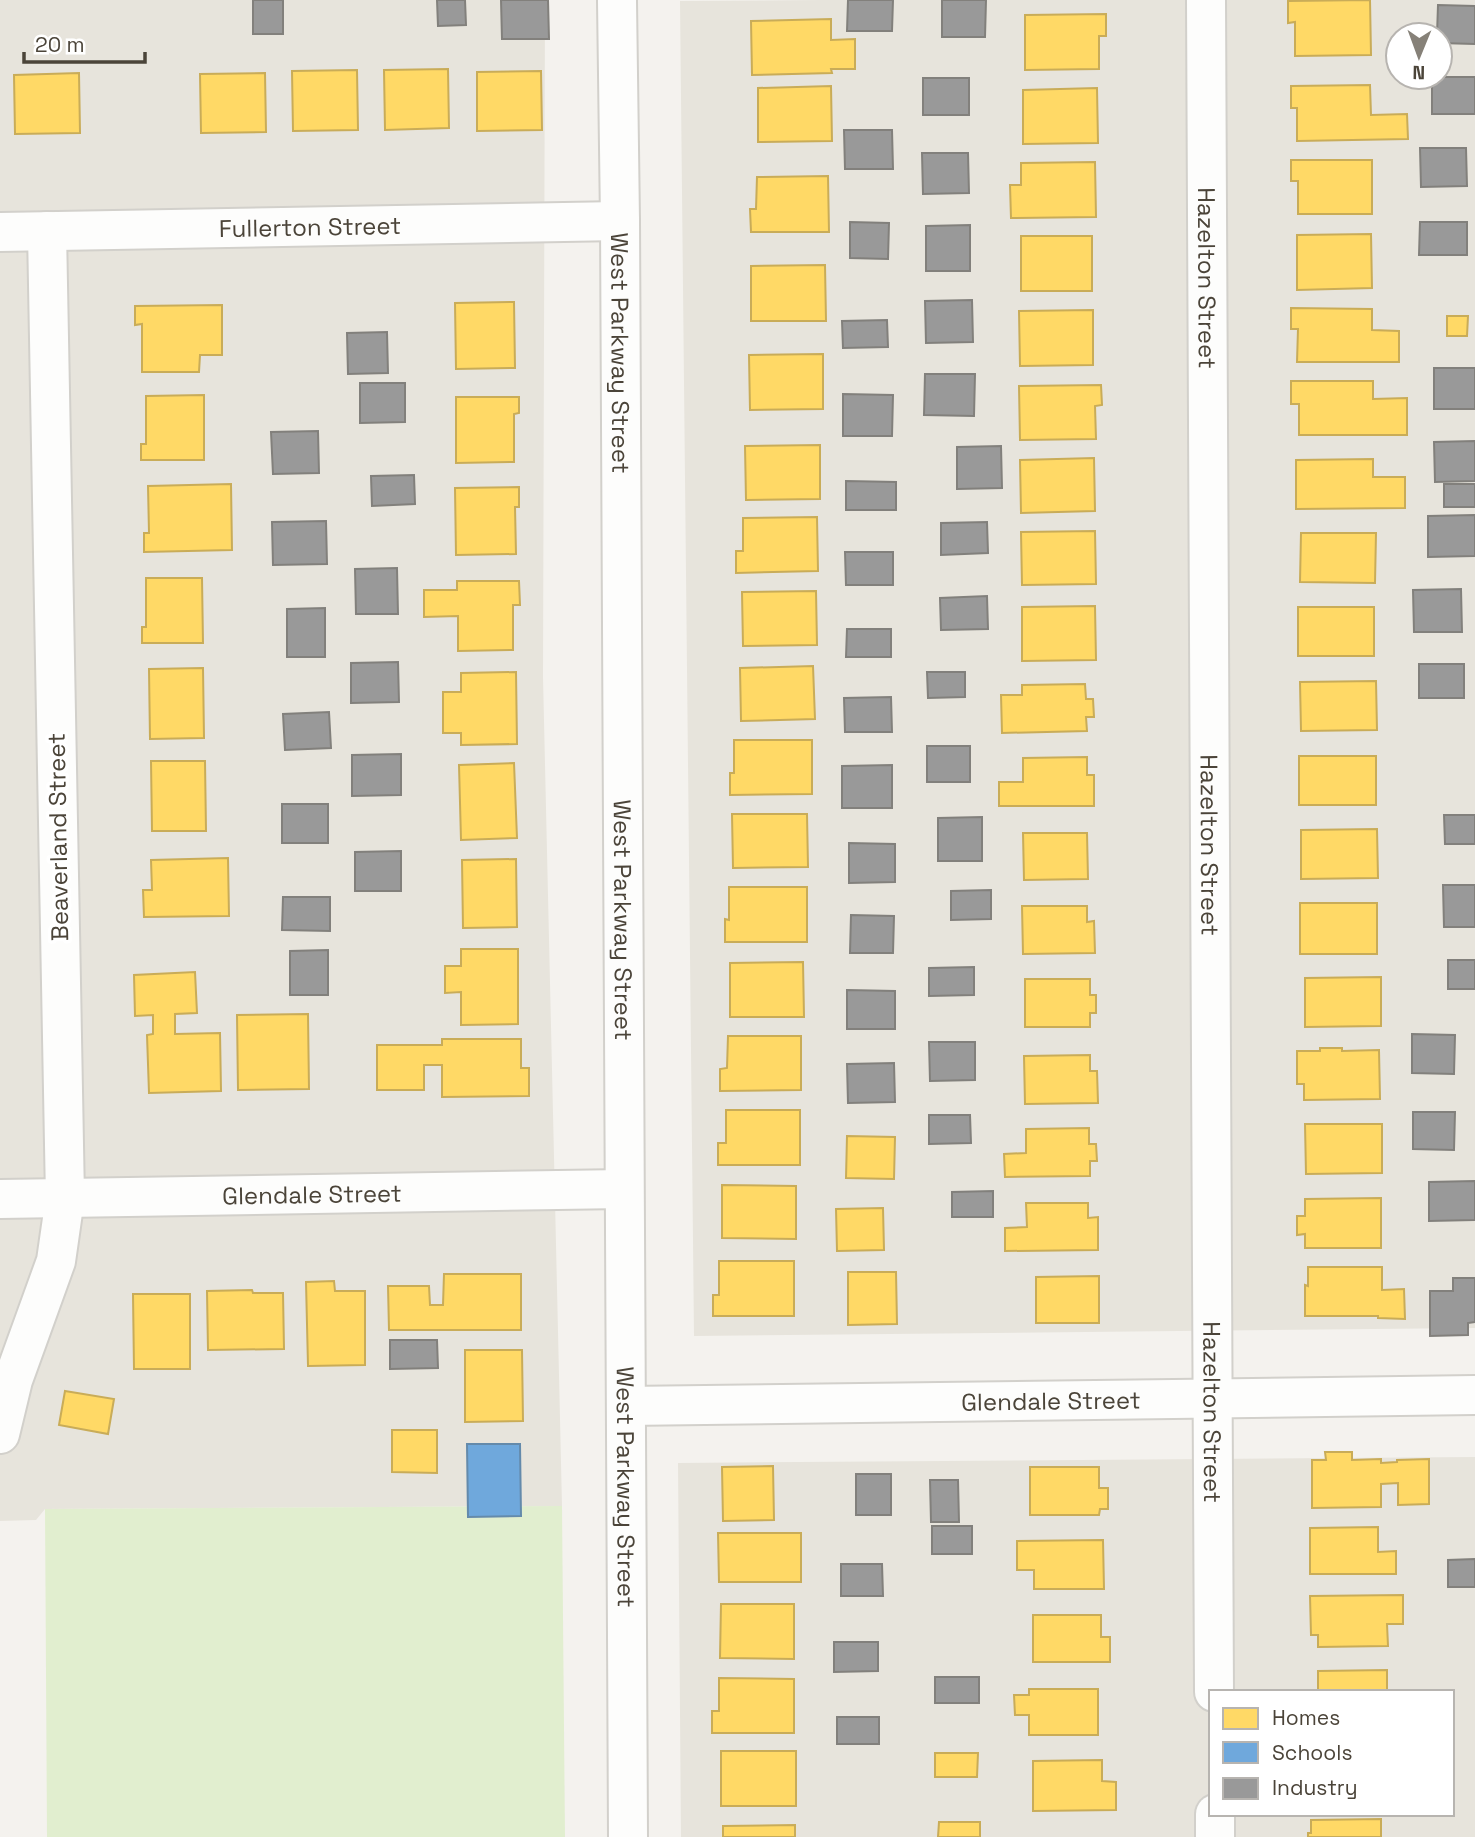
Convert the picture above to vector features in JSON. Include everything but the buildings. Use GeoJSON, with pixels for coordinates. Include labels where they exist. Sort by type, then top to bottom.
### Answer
{"type":"FeatureCollection","features":[{"type":"Feature","properties":{"kind":"street","name":"Hazelton Street"},"geometry":{"type":"LineString","coordinates":[[1206,0],[1214,1690]]}},
{"type":"Feature","properties":{"kind":"street","name":"West Parkway Street"},"geometry":{"type":"LineString","coordinates":[[617,1],[628,1837]]}},
{"type":"Feature","properties":{"kind":"street","name":"Fullerton Street"},"geometry":{"type":"LineString","coordinates":[[0,232],[620,221]]}},
{"type":"Feature","properties":{"kind":"street","name":"Beaverland Street"},"geometry":{"type":"LineString","coordinates":[[0,1434],[13,1380],[57,1261],[65,1198],[47,231]]}},
{"type":"Feature","properties":{"kind":"street","name":"Glendale Street"},"geometry":{"type":"LineString","coordinates":[[0,1199],[624,1189]]}},
{"type":"Feature","properties":{"kind":"street","name":"Glendale Street"},"geometry":{"type":"LineString","coordinates":[[626,1406],[1475,1395]]}},
{"type":"Feature","properties":{"kind":"street"},"geometry":{"type":"LineString","coordinates":[[1215,1816],[1215,1837]]}},
{"type":"Feature","properties":{"kind":"shaded area"},"geometry":{"type":"Polygon","coordinates":[[[0,0],[545,0],[543,677],[562,1506],[45,1509],[36,1520],[0,1521],[0,0]]]}},
{"type":"Feature","properties":{"kind":"shaded area"},"geometry":{"type":"Polygon","coordinates":[[[1475,0],[1475,1328],[694,1336],[680,1],[1475,0]]]}},
{"type":"Feature","properties":{"kind":"shaded area"},"geometry":{"type":"Polygon","coordinates":[[[1475,1457],[1475,1837],[681,1837],[678,1463],[1475,1457]]]}},
{"type":"Feature","properties":{"kind":"green space"},"geometry":{"type":"Polygon","coordinates":[[[562,1506],[565,1837],[47,1837],[45,1509],[562,1506]]]}}]}
